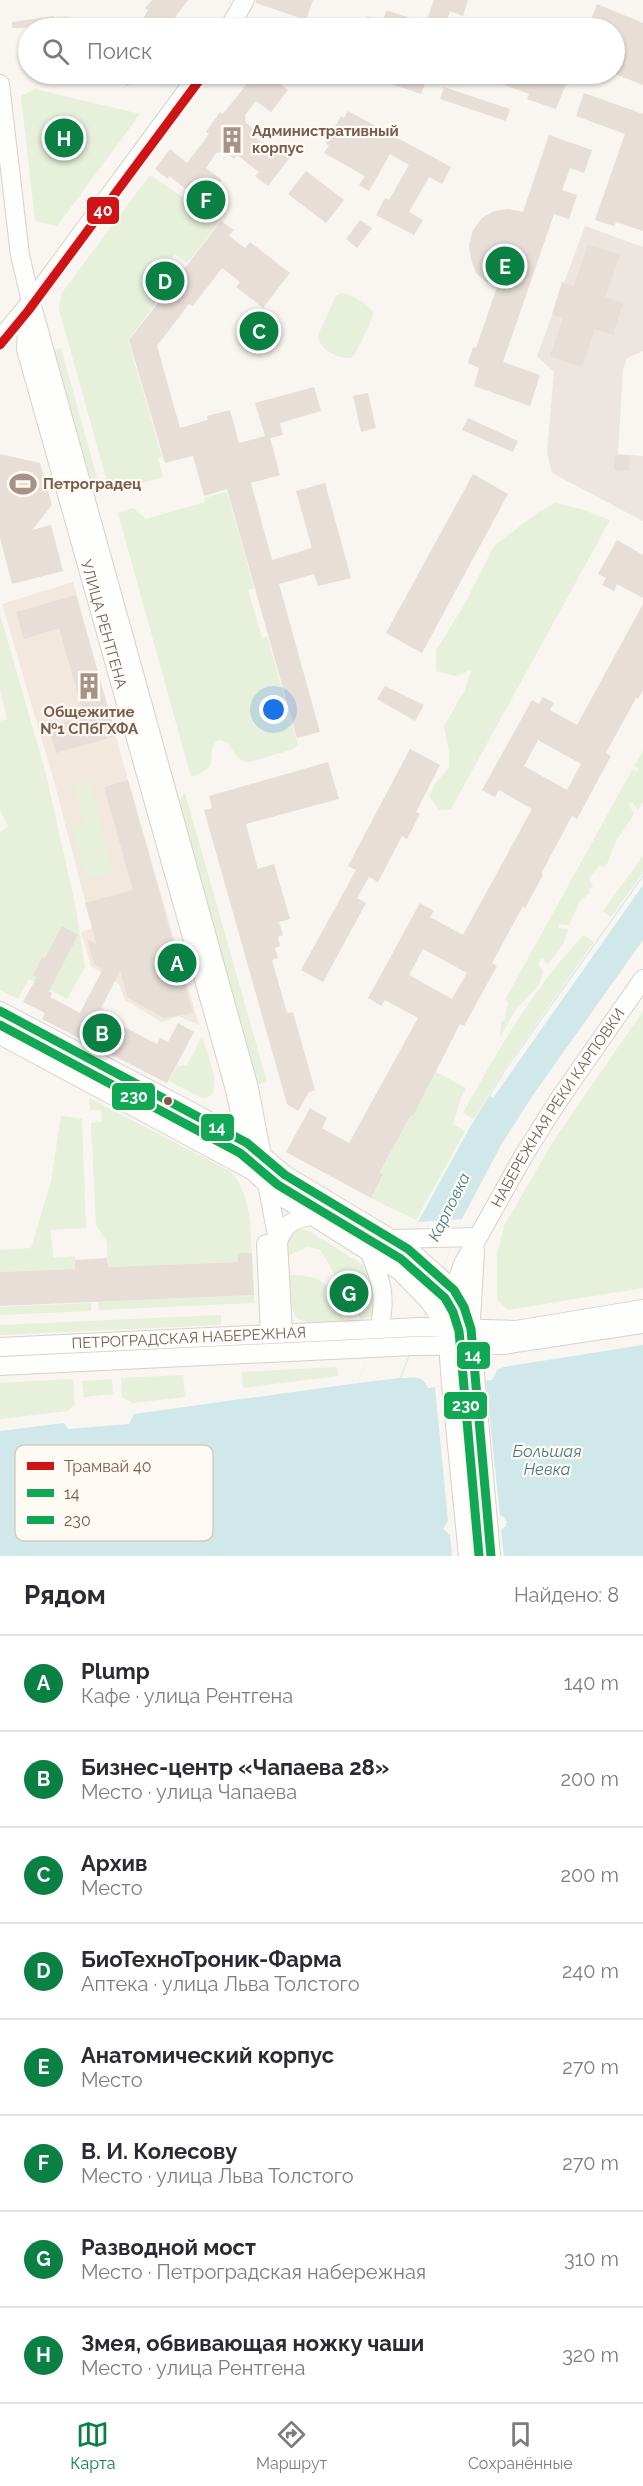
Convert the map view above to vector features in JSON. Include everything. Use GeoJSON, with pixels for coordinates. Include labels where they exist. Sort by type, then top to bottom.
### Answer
{"type":"FeatureCollection","features":[{"type":"Feature","properties":{"kind":"street"},"geometry":{"type":"LineString","coordinates":[[235,18],[245,0]]}},
{"type":"Feature","properties":{"kind":"street","name":"УЛИЦА РЕНТГЕНА"},"geometry":{"type":"LineString","coordinates":[[0,84],[20,255],[31,302],[249,1088],[254,1156],[277,1334]]}},
{"type":"Feature","properties":{"kind":"street"},"geometry":{"type":"LineString","coordinates":[[0,339],[31,302],[192,84]]}},
{"type":"Feature","properties":{"kind":"street","name":"НАБЕРЕЖНАЯ РЕКИ КАРПОВКИ"},"geometry":{"type":"LineString","coordinates":[[448,1337],[454,1290],[463,1264],[477,1237],[558,1101],[643,979]]}},
{"type":"Feature","properties":{"kind":"street"},"geometry":{"type":"LineString","coordinates":[[0,1011],[198,1114],[254,1156],[391,1239],[410,1244],[477,1237]]}},
{"type":"Feature","properties":{"kind":"street"},"geometry":{"type":"LineString","coordinates":[[0,1035],[254,1156]]}},
{"type":"Feature","properties":{"kind":"street","name":"УЛИЦА РЕНТГЕНА"},"geometry":{"type":"LineString","coordinates":[[254,1156],[267,1183],[278,1241],[277,1334]]}},
{"type":"Feature","properties":{"kind":"street"},"geometry":{"type":"LineString","coordinates":[[267,1183],[279,1195],[400,1271],[430,1302],[448,1337],[468,1556]]}},
{"type":"Feature","properties":{"kind":"street"},"geometry":{"type":"LineString","coordinates":[[278,1241],[288,1223],[297,1218],[311,1216]]}},
{"type":"Feature","properties":{"kind":"street","name":"НАБЕРЕЖНАЯ РЕКИ КАРПОВКИ"},"geometry":{"type":"LineString","coordinates":[[471,1337],[477,1237]]}},
{"type":"Feature","properties":{"kind":"street"},"geometry":{"type":"LineString","coordinates":[[410,1244],[454,1290],[464,1307],[471,1337],[491,1556]]}},
{"type":"Feature","properties":{"kind":"street"},"geometry":{"type":"LineString","coordinates":[[369,1250],[378,1271],[384,1295],[379,1329]]}},
{"type":"Feature","properties":{"kind":"street"},"geometry":{"type":"LineString","coordinates":[[471,1337],[643,1309]]}},
{"type":"Feature","properties":{"kind":"street"},"geometry":{"type":"LineString","coordinates":[[448,1337],[471,1337],[518,1344],[643,1324]]}},
{"type":"Feature","properties":{"kind":"street","name":"ПЕТРОГРАДСКАЯ НАБЕРЕЖНАЯ"},"geometry":{"type":"LineString","coordinates":[[0,1347],[420,1327],[448,1337]]}},
{"type":"Feature","properties":{"kind":"street","name":"ПЕТРОГРАДСКАЯ НАБЕРЕЖНАЯ"},"geometry":{"type":"LineString","coordinates":[[0,1366],[413,1346],[448,1337]]}},
{"type":"Feature","properties":{"kind":"shaded area"},"geometry":{"type":"Polygon","coordinates":[[[585,226],[643,247],[643,351],[627,358],[623,369],[618,454],[643,456],[643,521],[552,473],[547,452],[554,372],[537,356],[585,226]]]}},
{"type":"Feature","properties":{"kind":"shaded area"},"geometry":{"type":"Polygon","coordinates":[[[73,582],[199,1025],[178,1016],[162,1022],[125,1000],[119,984],[91,966],[81,932],[92,928],[54,781],[2,604],[73,582]]]}},
{"type":"Feature","properties":{"kind":"green space"},"geometry":{"type":"Polygon","coordinates":[[[66,16],[75,18],[55,18],[66,16]]]}},
{"type":"Feature","properties":{"kind":"green space"},"geometry":{"type":"Polygon","coordinates":[[[35,89],[140,114],[57,226],[35,221],[21,96],[35,89]]]}},
{"type":"Feature","properties":{"kind":"green space"},"geometry":{"type":"Polygon","coordinates":[[[150,175],[219,222],[187,263],[175,254],[145,293],[156,303],[128,340],[162,457],[158,458],[163,477],[110,492],[59,309],[61,294],[150,175]]]}},
{"type":"Feature","properties":{"kind":"green space"},"geometry":{"type":"Polygon","coordinates":[[[342,293],[359,300],[373,312],[372,319],[351,358],[340,357],[329,352],[321,345],[318,335],[336,296],[342,293]]]}},
{"type":"Feature","properties":{"kind":"green space"},"geometry":{"type":"Polygon","coordinates":[[[61,348],[102,496],[90,490],[51,351],[61,348]]]}},
{"type":"Feature","properties":{"kind":"green space"},"geometry":{"type":"Polygon","coordinates":[[[227,492],[254,588],[248,590],[262,638],[267,636],[298,745],[294,749],[246,762],[234,753],[227,742],[218,740],[212,750],[212,760],[208,769],[191,777],[118,513],[133,508],[146,519],[205,502],[204,498],[227,492]]]}},
{"type":"Feature","properties":{"kind":"green space"},"geometry":{"type":"Polygon","coordinates":[[[556,503],[610,520],[451,809],[439,810],[429,796],[435,784],[449,767],[449,752],[444,726],[465,690],[471,670],[456,676],[436,671],[436,650],[463,607],[494,546],[540,511],[556,503]]]}},
{"type":"Feature","properties":{"kind":"green space"},"geometry":{"type":"Polygon","coordinates":[[[0,614],[46,774],[76,909],[85,967],[67,999],[29,979],[18,999],[0,990],[0,832],[8,826],[0,810],[0,721],[7,719],[0,689],[0,614]]]}},
{"type":"Feature","properties":{"kind":"green space"},"geometry":{"type":"Polygon","coordinates":[[[643,751],[643,802],[638,810],[632,802],[628,804],[634,813],[633,816],[616,841],[607,864],[605,867],[599,866],[589,879],[593,887],[589,889],[590,893],[580,901],[569,925],[559,924],[559,928],[568,929],[564,943],[548,964],[542,958],[538,964],[543,970],[539,985],[516,1009],[500,1037],[501,1021],[504,1021],[508,1002],[505,1000],[632,770],[638,771],[639,768],[634,766],[643,751]]]}},
{"type":"Feature","properties":{"kind":"green space"},"geometry":{"type":"Polygon","coordinates":[[[90,780],[113,872],[86,879],[72,826],[84,823],[74,784],[90,780]]]}},
{"type":"Feature","properties":{"kind":"green space"},"geometry":{"type":"Polygon","coordinates":[[[185,793],[267,1082],[256,1085],[178,802],[185,793]]]}},
{"type":"Feature","properties":{"kind":"green space"},"geometry":{"type":"Polygon","coordinates":[[[643,856],[643,873],[611,917],[603,911],[643,856]]]}},
{"type":"Feature","properties":{"kind":"green space"},"geometry":{"type":"Polygon","coordinates":[[[584,935],[594,942],[504,1070],[474,1119],[463,1113],[503,1044],[534,997],[550,974],[584,935]]]}},
{"type":"Feature","properties":{"kind":"green space"},"geometry":{"type":"Polygon","coordinates":[[[643,1011],[643,1288],[508,1310],[497,1300],[497,1254],[504,1226],[554,1140],[643,1011]]]}},
{"type":"Feature","properties":{"kind":"green space"},"geometry":{"type":"Polygon","coordinates":[[[202,1037],[211,1062],[214,1091],[210,1096],[202,1098],[169,1081],[177,1066],[187,1065],[202,1037]]]}},
{"type":"Feature","properties":{"kind":"green space"},"geometry":{"type":"Polygon","coordinates":[[[434,1071],[466,1088],[453,1124],[465,1131],[416,1220],[371,1198],[383,1176],[379,1173],[431,1082],[429,1081],[434,1071]]]}},
{"type":"Feature","properties":{"kind":"green space"},"geometry":{"type":"Polygon","coordinates":[[[89,1098],[230,1171],[246,1199],[252,1253],[238,1253],[238,1262],[108,1267],[107,1242],[96,1225],[91,1123],[102,1122],[101,1110],[90,1110],[89,1098]]]}},
{"type":"Feature","properties":{"kind":"green space"},"geometry":{"type":"Polygon","coordinates":[[[61,1116],[82,1119],[86,1228],[51,1230],[53,1258],[75,1256],[75,1269],[0,1272],[0,1250],[31,1248],[51,1181],[61,1116]]]}},
{"type":"Feature","properties":{"kind":"green space"},"geometry":{"type":"Polygon","coordinates":[[[295,1230],[309,1231],[371,1270],[376,1315],[361,1320],[320,1249],[307,1247],[286,1257],[286,1243],[295,1230]]]}},
{"type":"Feature","properties":{"kind":"green space"},"geometry":{"type":"Polygon","coordinates":[[[287,1275],[320,1280],[330,1291],[345,1321],[315,1322],[299,1319],[291,1306],[287,1275]]]}},
{"type":"Feature","properties":{"kind":"green space"},"geometry":{"type":"Polygon","coordinates":[[[254,1295],[254,1303],[99,1310],[98,1302],[254,1295]]]}},
{"type":"Feature","properties":{"kind":"green space"},"geometry":{"type":"Polygon","coordinates":[[[91,1303],[91,1311],[0,1315],[0,1307],[91,1303]]]}},
{"type":"Feature","properties":{"kind":"green space"},"geometry":{"type":"Polygon","coordinates":[[[221,1315],[221,1325],[0,1335],[0,1325],[221,1315]]]}},
{"type":"Feature","properties":{"kind":"green space"},"geometry":{"type":"Polygon","coordinates":[[[337,1367],[338,1376],[243,1388],[242,1372],[337,1367]]]}},
{"type":"Feature","properties":{"kind":"green space"},"geometry":{"type":"Polygon","coordinates":[[[183,1375],[185,1397],[132,1403],[122,1397],[121,1378],[183,1375]]]}},
{"type":"Feature","properties":{"kind":"green space"},"geometry":{"type":"Polygon","coordinates":[[[73,1379],[75,1404],[68,1411],[0,1419],[0,1383],[73,1379]]]}},
{"type":"Feature","properties":{"kind":"green space"},"geometry":{"type":"Polygon","coordinates":[[[112,1379],[113,1394],[84,1397],[82,1381],[112,1379]]]}},
{"type":"Feature","properties":{"kind":"water","name":"Большая Невка"},"geometry":{"type":"Polygon","coordinates":[[[643,875],[643,940],[533,1095],[501,1145],[462,1219],[401,1378],[420,1379],[428,1388],[492,1380],[497,1370],[504,1367],[643,1345],[643,1556],[0,1556],[0,1431],[64,1423],[68,1429],[129,1424],[134,1414],[358,1383],[418,1222],[504,1071],[643,875]]]}},
{"type":"Feature","properties":{"kind":"pier"},"geometry":{"type":"Polygon","coordinates":[[[643,877],[643,885],[493,1098],[490,1096],[505,1071],[643,877]]]}},
{"type":"Feature","properties":{"kind":"pier"},"geometry":{"type":"Polygon","coordinates":[[[462,1219],[400,1378],[358,1383],[418,1222],[462,1219]]]}},
{"type":"Feature","properties":{"kind":"pier"},"geometry":{"type":"Polygon","coordinates":[[[486,1381],[500,1515],[507,1522],[501,1530],[504,1556],[452,1556],[450,1535],[443,1529],[448,1521],[435,1387],[486,1381]]]}},
{"type":"Feature","properties":{"kind":"building"},"geometry":{"type":"Polygon","coordinates":[[[152,0],[188,0],[174,18],[144,18],[148,10],[145,8],[152,0]]]}},
{"type":"Feature","properties":{"kind":"building"},"geometry":{"type":"Polygon","coordinates":[[[256,0],[313,0],[307,18],[300,18],[256,3],[256,0]]]}},
{"type":"Feature","properties":{"kind":"building"},"geometry":{"type":"Polygon","coordinates":[[[434,0],[468,0],[463,16],[450,11],[448,18],[428,18],[434,0]]]}},
{"type":"Feature","properties":{"kind":"building"},"geometry":{"type":"Polygon","coordinates":[[[597,4],[643,23],[643,85],[625,78],[625,18],[592,18],[597,4]]]}},
{"type":"Feature","properties":{"kind":"building"},"geometry":{"type":"Polygon","coordinates":[[[386,10],[410,18],[384,18],[386,10]]]}},
{"type":"Feature","properties":{"kind":"building"},"geometry":{"type":"Polygon","coordinates":[[[18,21],[18,28],[12,28],[12,22],[18,21]]]}},
{"type":"Feature","properties":{"kind":"building","name":"Административный корпус"},"geometry":{"type":"Polygon","coordinates":[[[280,84],[288,90],[271,112],[256,101],[245,115],[246,123],[255,130],[252,135],[274,151],[277,146],[291,156],[268,186],[255,176],[259,172],[237,155],[234,159],[225,152],[216,153],[206,168],[222,180],[204,203],[169,176],[168,179],[155,169],[170,149],[187,163],[209,134],[206,132],[220,112],[223,114],[246,85],[280,84]]]}},
{"type":"Feature","properties":{"kind":"building"},"geometry":{"type":"Polygon","coordinates":[[[392,84],[425,84],[421,94],[392,84]]]}},
{"type":"Feature","properties":{"kind":"building"},"geometry":{"type":"Polygon","coordinates":[[[502,84],[566,84],[556,109],[527,99],[529,94],[502,84]]]}},
{"type":"Feature","properties":{"kind":"building"},"geometry":{"type":"Polygon","coordinates":[[[444,87],[510,109],[506,121],[440,99],[444,87]]]}},
{"type":"Feature","properties":{"kind":"building"},"geometry":{"type":"Polygon","coordinates":[[[584,93],[643,114],[643,231],[616,222],[614,226],[595,220],[625,134],[576,116],[584,93]]]}},
{"type":"Feature","properties":{"kind":"building"},"geometry":{"type":"Polygon","coordinates":[[[348,111],[451,167],[442,184],[429,177],[409,212],[423,220],[414,235],[376,215],[385,198],[389,200],[409,165],[390,154],[369,191],[359,185],[365,176],[324,153],[329,145],[326,144],[341,116],[344,118],[348,111]]]}},
{"type":"Feature","properties":{"kind":"building"},"geometry":{"type":"Polygon","coordinates":[[[549,135],[592,150],[584,173],[570,168],[562,190],[577,195],[569,219],[554,214],[503,362],[540,375],[530,406],[474,386],[479,368],[468,363],[473,347],[476,348],[497,287],[486,282],[476,273],[469,245],[473,230],[482,218],[494,211],[509,209],[523,212],[549,135]]]}},
{"type":"Feature","properties":{"kind":"building"},"geometry":{"type":"Polygon","coordinates":[[[306,171],[344,200],[326,223],[288,194],[306,171]]]}},
{"type":"Feature","properties":{"kind":"building"},"geometry":{"type":"Polygon","coordinates":[[[360,220],[372,228],[357,248],[346,239],[360,220]]]}},
{"type":"Feature","properties":{"kind":"building"},"geometry":{"type":"Polygon","coordinates":[[[221,221],[234,230],[229,236],[245,248],[250,242],[290,273],[263,308],[236,287],[240,282],[222,268],[193,306],[189,304],[157,346],[180,428],[208,420],[207,416],[230,410],[239,443],[265,436],[255,403],[314,387],[321,411],[280,423],[283,435],[270,438],[280,475],[251,483],[272,560],[312,548],[296,491],[325,483],[351,578],[318,586],[314,574],[279,584],[320,732],[297,738],[227,489],[204,496],[193,456],[165,463],[129,340],[158,303],[146,294],[173,259],[185,268],[221,221]]]}},
{"type":"Feature","properties":{"kind":"building"},"geometry":{"type":"Polygon","coordinates":[[[588,244],[620,255],[605,297],[623,303],[613,335],[595,329],[582,367],[550,356],[563,318],[552,314],[562,282],[574,286],[588,244]]]}},
{"type":"Feature","properties":{"kind":"building"},"geometry":{"type":"Polygon","coordinates":[[[251,317],[274,328],[266,345],[243,334],[251,317]]]}},
{"type":"Feature","properties":{"kind":"building"},"geometry":{"type":"Polygon","coordinates":[[[368,393],[376,428],[361,432],[353,396],[368,393]]]}},
{"type":"Feature","properties":{"kind":"building"},"geometry":{"type":"Polygon","coordinates":[[[468,418],[518,441],[513,452],[462,430],[468,418]]]}},
{"type":"Feature","properties":{"kind":"building"},"geometry":{"type":"Polygon","coordinates":[[[0,454],[40,463],[52,505],[32,530],[51,525],[63,571],[12,584],[0,538],[0,454]]]}},
{"type":"Feature","properties":{"kind":"building"},"geometry":{"type":"Polygon","coordinates":[[[615,455],[630,455],[629,471],[614,470],[615,455]]]}},
{"type":"Feature","properties":{"kind":"building"},"geometry":{"type":"Polygon","coordinates":[[[473,474],[508,494],[422,653],[386,633],[473,474]]]}},
{"type":"Feature","properties":{"kind":"building"},"geometry":{"type":"Polygon","coordinates":[[[617,540],[643,555],[643,598],[617,584],[614,591],[602,585],[606,578],[598,574],[617,540]]]}},
{"type":"Feature","properties":{"kind":"building","name":"Общежитие №1 СПбГХФА"},"geometry":{"type":"Polygon","coordinates":[[[76,595],[116,736],[56,753],[49,727],[84,716],[59,628],[24,639],[16,612],[76,595]]]}},
{"type":"Feature","properties":{"kind":"building"},"geometry":{"type":"Polygon","coordinates":[[[643,604],[643,690],[638,699],[636,698],[606,753],[611,756],[577,819],[572,816],[541,874],[543,875],[492,963],[497,966],[464,1026],[460,1024],[413,1116],[411,1115],[379,1173],[383,1175],[371,1198],[286,1152],[310,1108],[327,1118],[322,1128],[349,1143],[418,1018],[385,1000],[381,1006],[368,998],[420,903],[434,911],[430,917],[463,935],[532,809],[499,790],[495,797],[482,790],[532,700],[539,704],[543,697],[554,703],[550,710],[577,725],[643,604]],[[538,740],[524,766],[567,790],[581,764],[538,740]],[[423,949],[409,975],[452,999],[467,973],[423,949]]]}},
{"type":"Feature","properties":{"kind":"building"},"geometry":{"type":"Polygon","coordinates":[[[385,686],[424,705],[415,721],[377,699],[385,686]]]}},
{"type":"Feature","properties":{"kind":"building"},"geometry":{"type":"Polygon","coordinates":[[[410,749],[440,765],[416,812],[420,814],[407,839],[402,836],[378,882],[369,877],[357,898],[366,903],[323,982],[301,970],[356,870],[348,866],[410,749]]]}},
{"type":"Feature","properties":{"kind":"building"},"geometry":{"type":"Polygon","coordinates":[[[328,762],[339,799],[246,824],[258,869],[274,864],[290,919],[279,922],[283,935],[278,937],[280,946],[275,948],[278,958],[272,960],[287,1013],[293,1012],[315,1090],[309,1092],[298,1111],[287,1104],[204,810],[212,808],[209,796],[328,762]]]}},
{"type":"Feature","properties":{"kind":"building"},"geometry":{"type":"Polygon","coordinates":[[[128,780],[193,1013],[164,1018],[128,998],[120,971],[101,1008],[110,1013],[107,1018],[157,1044],[160,1038],[168,1042],[178,1023],[194,1032],[167,1083],[42,1019],[45,1013],[23,1002],[37,977],[33,975],[42,957],[45,958],[62,926],[78,935],[49,991],[52,993],[50,997],[80,1013],[103,969],[94,964],[87,939],[97,945],[85,903],[133,890],[104,787],[128,780]]]}},
{"type":"Feature","properties":{"kind":"building"},"geometry":{"type":"Polygon","coordinates":[[[238,1253],[252,1253],[254,1295],[0,1306],[0,1272],[75,1269],[75,1260],[107,1258],[108,1267],[238,1262],[238,1253]]]}},
{"type":"Feature","properties":{"kind":"tram line","name":"40"},"geometry":{"type":"LineString","coordinates":[[0,345],[28,311],[197,84]]}},
{"type":"Feature","properties":{"kind":"tram line"},"geometry":{"type":"LineString","coordinates":[[0,1019],[196,1122],[262,1163],[283,1183],[405,1257],[446,1291],[459,1313],[463,1329],[484,1556]]}},
{"type":"Feature","properties":{"kind":"transit line","name":"14"},"geometry":{"type":"LineString","coordinates":[[0,1011],[247,1143],[285,1175],[408,1249],[454,1290],[464,1307],[471,1329],[491,1556]]}},
{"type":"Feature","properties":{"kind":"transit line","name":"230"},"geometry":{"type":"LineString","coordinates":[[0,1025],[240,1153],[278,1185],[401,1259],[445,1298],[453,1312],[459,1331],[479,1556]]}},
{"type":"Feature","properties":{"kind":"place","name":"Змея, обвивающая ножку чаши"},"geometry":{"type":"Point","coordinates":[64,138]}},
{"type":"Feature","properties":{"kind":"place","name":"Административный корпус"},"geometry":{"type":"Point","coordinates":[232,140]}},
{"type":"Feature","properties":{"kind":"place","name":"В. И. Колесову"},"geometry":{"type":"Point","coordinates":[206,200]}},
{"type":"Feature","properties":{"kind":"place","name":"Анатомический корпус"},"geometry":{"type":"Point","coordinates":[505,266]}},
{"type":"Feature","properties":{"kind":"place","name":"БиоТехноТроник-Фарма"},"geometry":{"type":"Point","coordinates":[165,281]}},
{"type":"Feature","properties":{"kind":"place","name":"Архив"},"geometry":{"type":"Point","coordinates":[259,331]}},
{"type":"Feature","properties":{"kind":"place","name":"Петроградец"},"geometry":{"type":"Point","coordinates":[23,484]}},
{"type":"Feature","properties":{"kind":"place","name":"Общежитие №1 СПбГХФА"},"geometry":{"type":"Point","coordinates":[89,686]}},
{"type":"Feature","properties":{"kind":"place","name":"Plump"},"geometry":{"type":"Point","coordinates":[177,963]}},
{"type":"Feature","properties":{"kind":"place","name":"Бизнес-центр «Чапаева 28»"},"geometry":{"type":"Point","coordinates":[102,1033]}},
{"type":"Feature","properties":{"kind":"place","name":"Разводной мост"},"geometry":{"type":"Point","coordinates":[349,1293]}},
{"type":"Feature","properties":{"kind":"water label","name":"Карповка"},"geometry":{"type":"Point","coordinates":[449,1207]}}]}
